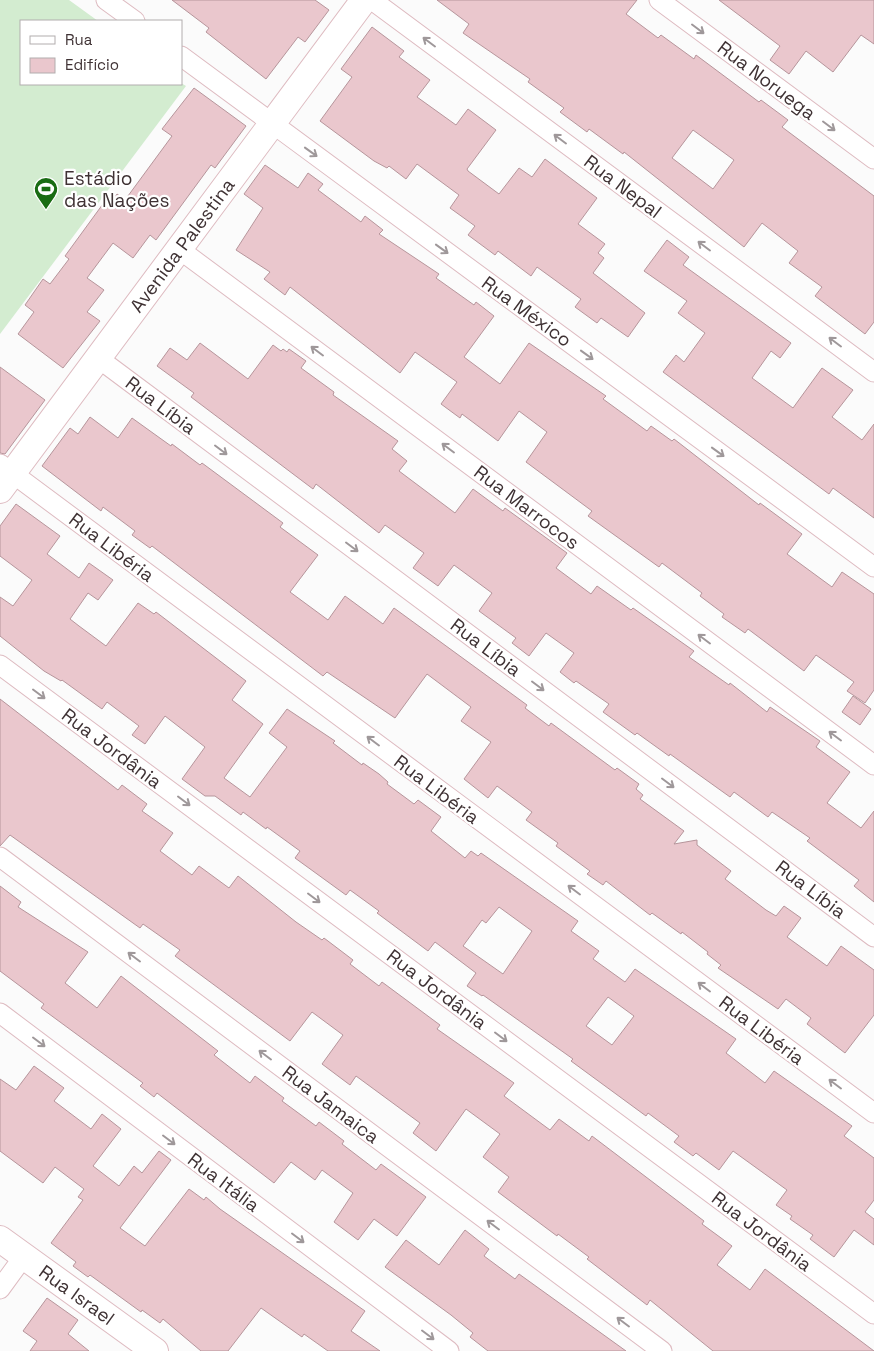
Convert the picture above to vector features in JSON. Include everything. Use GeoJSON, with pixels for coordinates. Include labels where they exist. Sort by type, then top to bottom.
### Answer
{"type":"FeatureCollection","features":[{"type":"Feature","properties":{"kind":"street"},"geometry":{"type":"LineString","coordinates":[[106,0],[134,20]]}},
{"type":"Feature","properties":{"kind":"street","name":"Avenida Palestina"},"geometry":{"type":"LineString","coordinates":[[4,476],[98,358],[364,0]]}},
{"type":"Feature","properties":{"kind":"street","name":"Rua Nepal"},"geometry":{"type":"LineString","coordinates":[[372,0],[874,372]]}},
{"type":"Feature","properties":{"kind":"street","name":"Rua Noruega"},"geometry":{"type":"LineString","coordinates":[[659,0],[874,159]]}},
{"type":"Feature","properties":{"kind":"street","name":"Rua México"},"geometry":{"type":"LineString","coordinates":[[182,57],[874,567]]}},
{"type":"Feature","properties":{"kind":"street","name":"Rua Marrocos"},"geometry":{"type":"LineString","coordinates":[[179,249],[874,765]]}},
{"type":"Feature","properties":{"kind":"street","name":"Rua Líbia"},"geometry":{"type":"LineString","coordinates":[[98,358],[874,936]]}},
{"type":"Feature","properties":{"kind":"street","name":"Rua Libéria"},"geometry":{"type":"LineString","coordinates":[[4,476],[874,1113]]}},
{"type":"Feature","properties":{"kind":"street","name":"Rua Jordânia"},"geometry":{"type":"LineString","coordinates":[[0,664],[874,1314]]}},
{"type":"Feature","properties":{"kind":"street","name":"Rua Jamaica"},"geometry":{"type":"LineString","coordinates":[[0,858],[662,1351]]}},
{"type":"Feature","properties":{"kind":"street","name":"Rua Itália"},"geometry":{"type":"LineString","coordinates":[[0,1013],[449,1351]]}},
{"type":"Feature","properties":{"kind":"street","name":"Rua Israel"},"geometry":{"type":"LineString","coordinates":[[0,1239],[155,1351]]}},
{"type":"Feature","properties":{"kind":"street"},"geometry":{"type":"LineString","coordinates":[[0,1289],[24,1256]]}},
{"type":"Feature","properties":{"kind":"green space","name":"Estádio das Nações"},"geometry":{"type":"Polygon","coordinates":[[[0,0],[69,0],[97,20],[20,20],[20,85],[182,84],[186,86],[0,334],[0,0]]]}},
{"type":"Feature","properties":{"kind":"building"},"geometry":{"type":"Polygon","coordinates":[[[172,0],[315,0],[329,10],[305,42],[298,37],[266,79],[206,32],[209,28],[172,0]]]}},
{"type":"Feature","properties":{"kind":"building"},"geometry":{"type":"Polygon","coordinates":[[[437,0],[637,0],[626,14],[658,38],[661,35],[694,59],[696,55],[759,102],[761,100],[788,120],[782,127],[874,196],[874,322],[865,334],[815,296],[822,287],[789,263],[798,251],[762,223],[744,247],[624,152],[623,154],[589,129],[587,132],[560,112],[564,108],[528,82],[530,79],[463,33],[469,24],[437,0]],[[693,130],[672,158],[713,189],[734,160],[693,130]]]}},
{"type":"Feature","properties":{"kind":"building"},"geometry":{"type":"Polygon","coordinates":[[[719,0],[874,0],[874,44],[861,35],[833,72],[806,51],[789,74],[770,60],[780,46],[719,0]]]}},
{"type":"Feature","properties":{"kind":"building"},"geometry":{"type":"Polygon","coordinates":[[[372,27],[404,51],[399,57],[430,80],[417,97],[456,125],[468,109],[496,130],[467,169],[468,171],[499,194],[519,168],[532,177],[545,159],[597,198],[578,224],[605,244],[598,253],[604,258],[593,273],[645,313],[628,337],[601,318],[597,323],[575,307],[581,299],[537,267],[531,276],[498,251],[495,255],[468,235],[475,226],[450,208],[459,195],[417,164],[406,179],[389,166],[387,168],[374,161],[320,121],[352,77],[341,69],[372,27]]]}},
{"type":"Feature","properties":{"kind":"building"},"geometry":{"type":"Polygon","coordinates":[[[194,88],[246,126],[215,168],[211,165],[156,240],[150,235],[133,258],[113,243],[87,278],[104,290],[87,312],[100,321],[63,368],[18,334],[34,312],[25,305],[43,279],[50,284],[69,259],[65,256],[108,197],[113,200],[117,194],[125,200],[172,136],[162,129],[194,88]]]}},
{"type":"Feature","properties":{"kind":"building"},"geometry":{"type":"Polygon","coordinates":[[[265,165],[298,188],[308,173],[323,184],[318,190],[361,222],[365,216],[383,230],[379,234],[439,274],[436,278],[474,305],[476,302],[494,316],[464,357],[500,384],[529,343],[606,396],[603,399],[647,431],[651,426],[672,441],[674,439],[759,505],[760,503],[802,534],[787,554],[832,587],[842,572],[874,594],[874,690],[865,703],[847,691],[854,682],[816,655],[804,671],[748,629],[745,633],[722,617],[724,614],[700,596],[702,593],[662,563],[659,567],[588,516],[592,511],[526,462],[547,432],[519,411],[498,441],[462,414],[460,418],[441,404],[457,382],[415,352],[400,373],[290,287],[285,295],[264,279],[270,272],[236,250],[263,208],[244,194],[265,165]]]}},
{"type":"Feature","properties":{"kind":"building"},"geometry":{"type":"Polygon","coordinates":[[[667,240],[689,257],[683,265],[791,343],[780,358],[771,351],[752,378],[793,408],[822,368],[853,390],[832,417],[862,440],[874,424],[874,518],[833,488],[829,494],[663,372],[676,355],[684,362],[705,333],[678,313],[687,301],[644,271],[667,240]]]}},
{"type":"Feature","properties":{"kind":"building"},"geometry":{"type":"Polygon","coordinates":[[[200,343],[248,379],[273,345],[281,351],[283,349],[287,352],[289,349],[306,361],[301,368],[334,392],[333,395],[398,441],[392,449],[407,461],[399,471],[455,513],[473,489],[503,511],[505,508],[567,553],[556,568],[591,594],[597,586],[631,610],[633,608],[694,651],[689,657],[729,685],[730,683],[767,712],[770,707],[820,741],[816,747],[850,772],[827,803],[861,828],[874,811],[874,902],[854,886],[859,880],[807,841],[810,838],[772,812],[768,817],[734,792],[730,797],[670,754],[669,756],[637,733],[635,735],[603,712],[609,704],[576,681],[574,683],[560,672],[574,653],[546,633],[529,656],[512,643],[516,638],[479,611],[492,593],[454,565],[438,586],[413,568],[424,553],[385,525],[379,533],[316,484],[313,489],[191,397],[194,393],[157,366],[170,348],[187,360],[200,343]]]}},
{"type":"Feature","properties":{"kind":"building"},"geometry":{"type":"Polygon","coordinates":[[[0,367],[45,400],[5,454],[0,453],[0,367]]]}},
{"type":"Feature","properties":{"kind":"building"},"geometry":{"type":"Polygon","coordinates":[[[90,417],[118,438],[132,418],[200,465],[202,463],[283,523],[280,527],[318,555],[290,592],[328,620],[345,596],[383,624],[394,608],[527,705],[525,708],[549,726],[551,723],[615,770],[617,768],[639,784],[636,789],[643,795],[640,799],[684,831],[674,844],[697,840],[697,845],[731,871],[725,879],[766,910],[776,916],[784,906],[801,918],[787,937],[827,966],[841,946],[874,970],[874,1015],[845,1053],[807,1024],[811,1018],[786,999],[778,1009],[718,968],[721,965],[707,954],[708,952],[682,932],[681,934],[652,913],[650,915],[606,881],[603,885],[587,874],[590,871],[556,846],[558,843],[526,820],[532,812],[497,786],[488,798],[464,779],[491,742],[461,721],[471,707],[427,674],[395,718],[327,672],[323,676],[152,546],[150,548],[132,535],[135,531],[103,507],[101,511],[42,466],[70,428],[78,434],[90,417]]]}},
{"type":"Feature","properties":{"kind":"building"},"geometry":{"type":"Polygon","coordinates":[[[16,504],[60,536],[47,554],[79,578],[89,563],[113,580],[98,600],[88,593],[70,619],[106,646],[138,603],[154,614],[156,612],[246,681],[232,700],[263,724],[224,778],[250,797],[287,747],[269,733],[287,709],[335,741],[333,743],[362,765],[363,763],[379,774],[388,782],[387,784],[414,804],[418,800],[441,817],[431,831],[465,858],[471,851],[478,856],[481,853],[578,921],[571,931],[599,951],[593,959],[625,982],[635,969],[736,1039],[726,1053],[765,1083],[774,1071],[852,1126],[844,1136],[874,1158],[874,1200],[865,1212],[874,1219],[874,1245],[854,1230],[834,1257],[810,1239],[813,1235],[790,1219],[792,1216],[776,1205],[787,1190],[733,1151],[719,1170],[696,1153],[693,1156],[674,1142],[679,1136],[648,1113],[646,1116],[571,1061],[573,1059],[483,995],[467,986],[476,973],[435,942],[428,951],[350,890],[346,895],[295,858],[300,851],[267,827],[266,829],[243,812],[241,815],[215,796],[205,796],[182,779],[205,747],[165,716],[145,744],[132,735],[139,726],[107,702],[102,709],[62,680],[44,671],[0,636],[0,597],[13,606],[32,580],[0,556],[0,526],[16,504]],[[499,907],[486,923],[482,920],[463,946],[503,974],[532,931],[499,907]],[[608,997],[586,1026],[612,1045],[634,1016],[608,997]]]}},
{"type":"Feature","properties":{"kind":"building"},"geometry":{"type":"Polygon","coordinates":[[[853,696],[871,709],[860,725],[842,712],[853,696]]]}},
{"type":"Feature","properties":{"kind":"building"},"geometry":{"type":"Polygon","coordinates":[[[0,699],[118,790],[122,785],[147,804],[142,811],[173,833],[160,851],[192,875],[199,866],[229,888],[238,876],[296,922],[322,940],[324,938],[353,960],[350,964],[379,986],[382,982],[440,1025],[437,1029],[514,1083],[504,1096],[550,1130],[559,1119],[589,1141],[592,1136],[704,1221],[702,1224],[732,1246],[717,1265],[750,1290],[765,1269],[874,1351],[713,1351],[650,1300],[647,1305],[587,1259],[589,1257],[558,1234],[557,1236],[498,1192],[509,1177],[483,1157],[500,1134],[466,1109],[436,1151],[413,1133],[420,1123],[356,1076],[350,1085],[322,1064],[343,1035],[312,1012],[290,1041],[175,956],[180,950],[143,924],[140,928],[10,835],[0,846],[0,699]]]}},
{"type":"Feature","properties":{"kind":"building"},"geometry":{"type":"Polygon","coordinates":[[[0,886],[21,902],[18,907],[88,952],[65,983],[97,1008],[121,976],[218,1051],[214,1055],[250,1083],[255,1076],[284,1098],[282,1101],[316,1126],[319,1122],[344,1141],[342,1144],[376,1170],[381,1164],[426,1197],[397,1236],[374,1219],[358,1240],[334,1222],[353,1193],[322,1170],[315,1180],[291,1162],[274,1183],[157,1093],[154,1097],[140,1086],[143,1083],[41,1008],[44,1004],[0,971],[0,886]]]}},
{"type":"Feature","properties":{"kind":"building"},"geometry":{"type":"Polygon","coordinates":[[[34,1066],[64,1088],[54,1101],[91,1129],[102,1114],[121,1129],[93,1166],[119,1186],[134,1166],[142,1173],[159,1151],[171,1160],[120,1228],[145,1246],[189,1189],[204,1200],[206,1197],[220,1209],[365,1311],[351,1331],[380,1351],[328,1351],[304,1334],[302,1337],[261,1308],[228,1351],[201,1351],[163,1319],[160,1323],[142,1310],[141,1312],[90,1275],[88,1277],[73,1266],[76,1262],[51,1243],[83,1200],[78,1197],[84,1189],[55,1167],[43,1183],[0,1151],[0,1079],[16,1090],[34,1066]]]}},
{"type":"Feature","properties":{"kind":"building"},"geometry":{"type":"Polygon","coordinates":[[[465,1230],[489,1249],[484,1256],[515,1279],[519,1274],[626,1351],[488,1351],[470,1337],[473,1333],[451,1315],[385,1267],[406,1240],[439,1265],[465,1230]]]}},
{"type":"Feature","properties":{"kind":"building"},"geometry":{"type":"Polygon","coordinates":[[[47,1298],[78,1320],[68,1334],[89,1351],[30,1351],[37,1341],[23,1331],[47,1298]]]}},
{"type":"Feature","properties":{"kind":"place","name":"Estádio das Nações"},"geometry":{"type":"Point","coordinates":[46,210]}}]}
